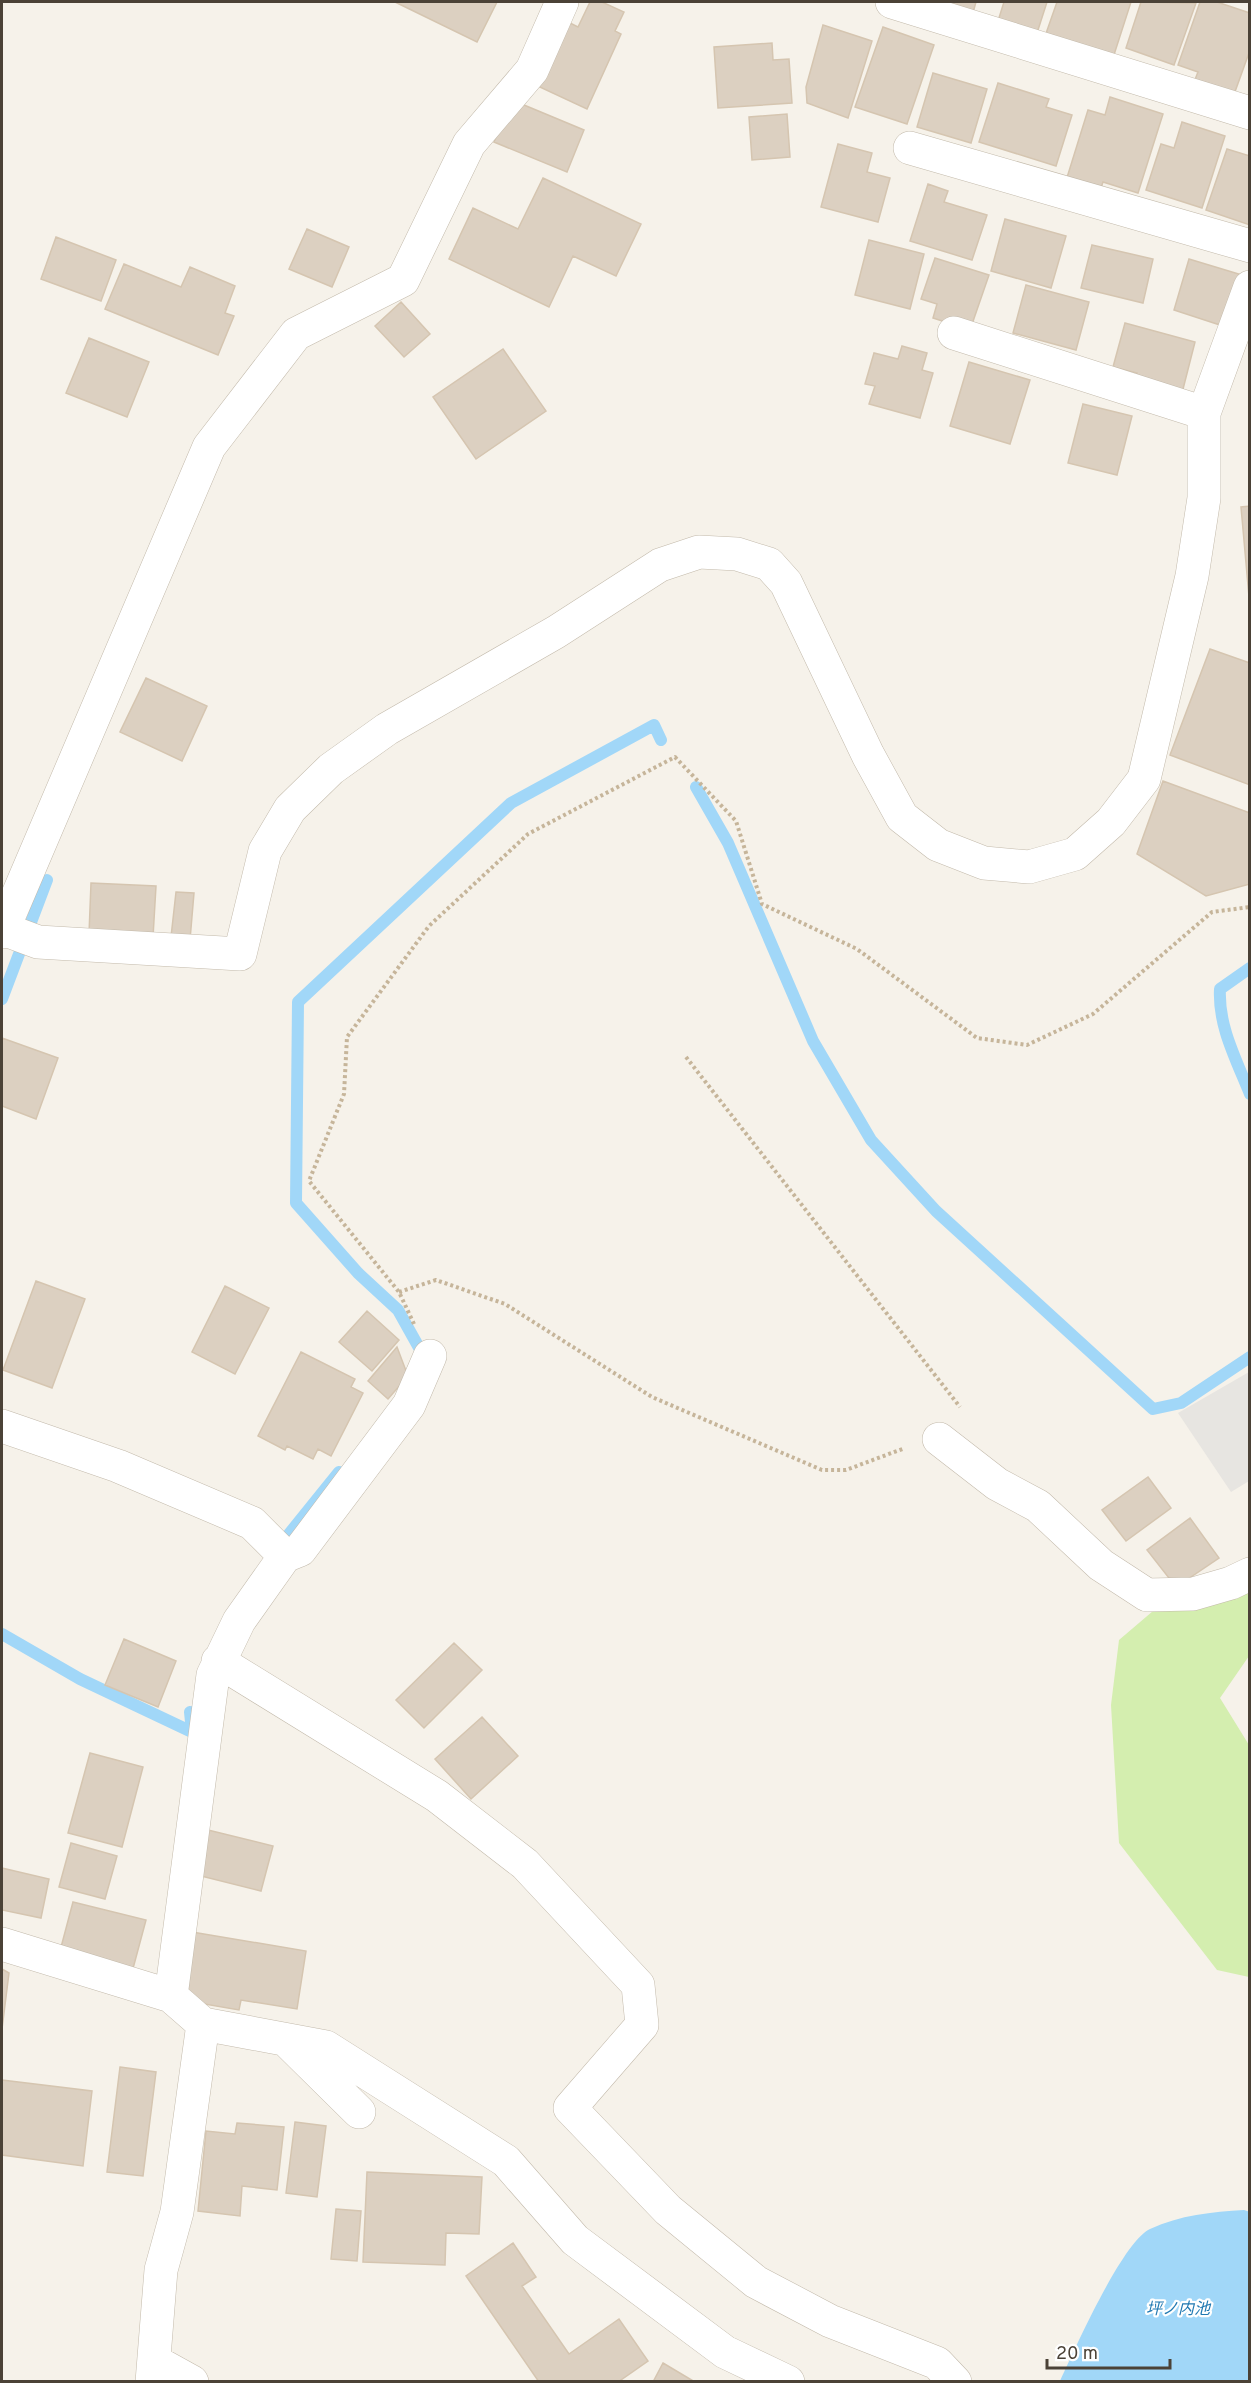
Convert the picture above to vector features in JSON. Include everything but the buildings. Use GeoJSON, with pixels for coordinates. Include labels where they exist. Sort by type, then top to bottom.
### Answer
{"type":"FeatureCollection","features":[{"type":"Feature","properties":{"kind":"street"},"geometry":{"type":"LineString","coordinates":[[562,2],[532,70],[469,144],[403,280],[296,334],[208,447],[15,934],[240,954],[265,851],[290,809],[332,770],[387,729],[556,632],[660,566],[699,552],[737,554],[769,564],[786,583],[868,755],[902,817],[938,845],[984,863],[1029,867],[1075,854],[1111,822],[1144,779],[1192,576],[1204,498],[1204,413],[1250,287]]}},
{"type":"Feature","properties":{"kind":"street"},"geometry":{"type":"LineString","coordinates":[[892,2],[1250,113]]}},
{"type":"Feature","properties":{"kind":"street"},"geometry":{"type":"LineString","coordinates":[[910,148],[1250,246]]}},
{"type":"Feature","properties":{"kind":"street"},"geometry":{"type":"LineString","coordinates":[[954,333],[1204,413]]}},
{"type":"Feature","properties":{"kind":"street"},"geometry":{"type":"LineString","coordinates":[[171,1996],[213,1676],[218,1661],[238,1621],[285,1556],[300,1550],[409,1405],[430,1356]]}},
{"type":"Feature","properties":{"kind":"street"},"geometry":{"type":"LineString","coordinates":[[2,1426],[118,1466],[252,1522],[285,1556]]}},
{"type":"Feature","properties":{"kind":"street"},"geometry":{"type":"LineString","coordinates":[[939,1439],[998,1484],[1038,1506],[1101,1565],[1147,1595],[1193,1594],[1231,1583],[1250,1574]]}},
{"type":"Feature","properties":{"kind":"street"},"geometry":{"type":"LineString","coordinates":[[218,1661],[437,1796],[525,1864],[638,1985],[642,2025],[570,2108],[668,2210],[756,2282],[830,2321],[937,2363],[955,2382]]}},
{"type":"Feature","properties":{"kind":"street"},"geometry":{"type":"LineString","coordinates":[[2,1944],[171,1996],[203,2024],[326,2047],[506,2161],[575,2240],[725,2352],[788,2382]]}},
{"type":"Feature","properties":{"kind":"street"},"geometry":{"type":"LineString","coordinates":[[192,2382],[153,2371],[161,2270],[177,2212],[203,2024]]}},
{"type":"Feature","properties":{"kind":"street"},"geometry":{"type":"LineString","coordinates":[[286,2040],[359,2112]]}},
{"type":"Feature","properties":{"kind":"path"},"geometry":{"type":"LineString","coordinates":[[939,1439],[894,1451],[846,1470],[822,1470],[652,1397],[505,1304],[436,1280],[399,1292],[309,1181],[344,1094],[347,1036],[429,926],[528,834],[675,757],[736,821],[762,904],[857,949],[977,1038],[1027,1045],[1084,1019],[1093,1014],[1212,912],[1250,907]]}},
{"type":"Feature","properties":{"kind":"path"},"geometry":{"type":"LineString","coordinates":[[686,1057],[961,1408]]}},
{"type":"Feature","properties":{"kind":"green space"},"geometry":{"type":"Polygon","coordinates":[[[1249,1570],[1249,1656],[1220,1698],[1249,1745],[1249,1977],[1217,1970],[1119,1843],[1111,1705],[1119,1640],[1180,1588],[1249,1570]]]}},
{"type":"Feature","properties":{"kind":"shaded area"},"geometry":{"type":"Polygon","coordinates":[[[1249,1372],[1249,1481],[1231,1492],[1178,1413],[1249,1372]]]}},
{"type":"Feature","properties":{"kind":"water","name":"坪ノ内池"},"geometry":{"type":"Polygon","coordinates":[[[1244,2210],[1250,2212],[1249,2381],[1060,2381],[1113,2275],[1139,2238],[1150,2229],[1184,2217],[1244,2210]]]}},
{"type":"Feature","properties":{"kind":"waterway"},"geometry":{"type":"LineString","coordinates":[[420,1358],[422,1353],[398,1310],[358,1273],[296,1203],[298,1002],[511,803],[654,725],[661,740]]}},
{"type":"Feature","properties":{"kind":"waterway"},"geometry":{"type":"LineString","coordinates":[[696,787],[728,843],[813,1041],[871,1140],[936,1211],[1153,1409],[1181,1403],[1250,1357]]}},
{"type":"Feature","properties":{"kind":"waterway"},"geometry":{"type":"LineString","coordinates":[[2,999],[47,880]]}},
{"type":"Feature","properties":{"kind":"waterway"},"geometry":{"type":"LineString","coordinates":[[1250,968],[1220,989],[1225,1029],[1250,1094]]}},
{"type":"Feature","properties":{"kind":"waterway"},"geometry":{"type":"LineString","coordinates":[[289,1534],[339,1472]]}},
{"type":"Feature","properties":{"kind":"waterway"},"geometry":{"type":"LineString","coordinates":[[2,1634],[80,1679],[192,1732],[190,1712]]}}]}
